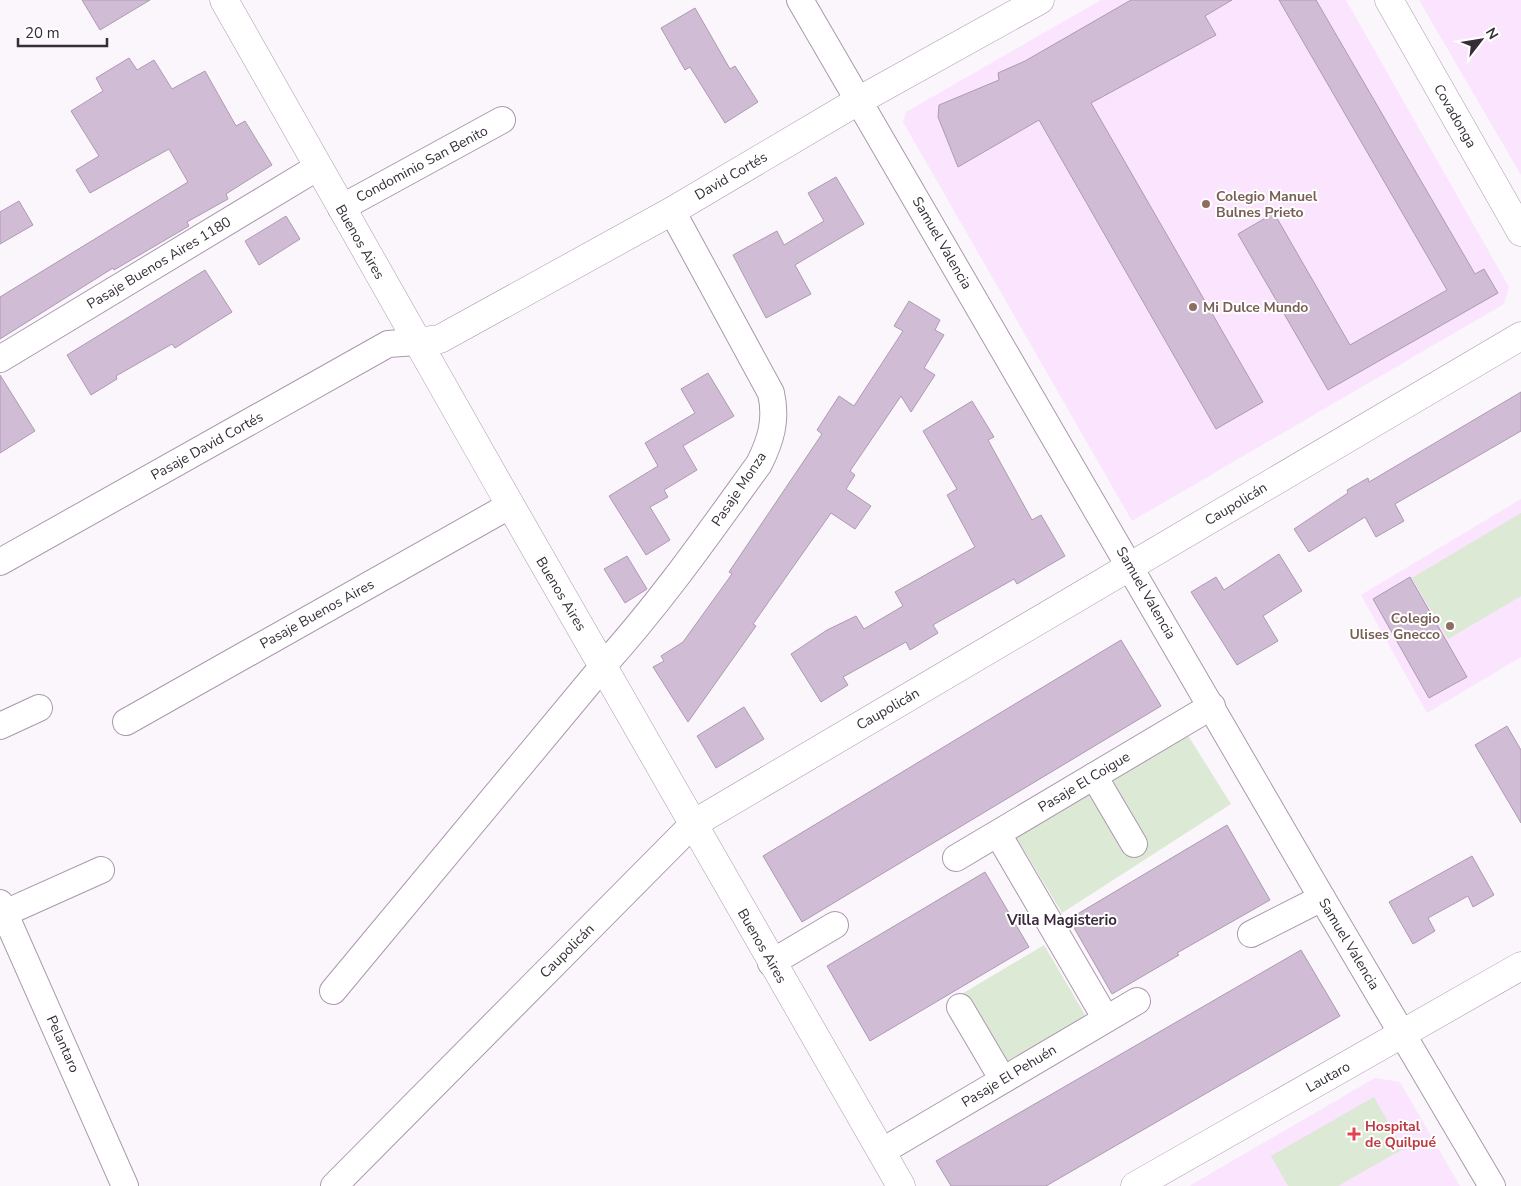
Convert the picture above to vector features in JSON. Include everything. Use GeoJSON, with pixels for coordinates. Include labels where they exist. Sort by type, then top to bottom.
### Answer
{"type":"FeatureCollection","features":[{"type":"Feature","properties":{"kind":"street","name":"Buenos Aires"},"geometry":{"type":"LineString","coordinates":[[224,0],[509,506],[603,666],[771,963],[901,1186]]}},
{"type":"Feature","properties":{"kind":"street","name":"Samuel Valencia"},"geometry":{"type":"LineString","coordinates":[[800,0],[1322,898],[1492,1186]]}},
{"type":"Feature","properties":{"kind":"street","name":"David Cortés"},"geometry":{"type":"LineString","coordinates":[[417,342],[440,338],[672,211],[858,101],[1040,0]]}},
{"type":"Feature","properties":{"kind":"street","name":"Covadonga"},"geometry":{"type":"LineString","coordinates":[[1389,0],[1521,232]]}},
{"type":"Feature","properties":{"kind":"street","name":"Condominio San Benito"},"geometry":{"type":"LineString","coordinates":[[340,208],[502,120]]}},
{"type":"Feature","properties":{"kind":"street","name":"Pasaje Buenos Aires 1180"},"geometry":{"type":"LineString","coordinates":[[0,359],[318,167]]}},
{"type":"Feature","properties":{"kind":"street","name":"Pasaje Monza"},"geometry":{"type":"LineString","coordinates":[[333,991],[603,666],[640,625],[683,571],[759,464],[769,445],[774,428],[775,411],[771,394],[672,211]]}},
{"type":"Feature","properties":{"kind":"street","name":"Caupolicán"},"geometry":{"type":"LineString","coordinates":[[334,1186],[693,824],[1521,336]]}},
{"type":"Feature","properties":{"kind":"street","name":"Pasaje David Cortés"},"geometry":{"type":"LineString","coordinates":[[0,562],[388,344],[417,342]]}},
{"type":"Feature","properties":{"kind":"street","name":"Pasaje Buenos Aires"},"geometry":{"type":"LineString","coordinates":[[126,722],[509,506]]}},
{"type":"Feature","properties":{"kind":"street","name":"Pasaje El Coigue"},"geometry":{"type":"LineString","coordinates":[[956,858],[1212,706]]}},
{"type":"Feature","properties":{"kind":"street"},"geometry":{"type":"LineString","coordinates":[[0,726],[39,708]]}},
{"type":"Feature","properties":{"kind":"street"},"geometry":{"type":"LineString","coordinates":[[1094,776],[1134,844]]}},
{"type":"Feature","properties":{"kind":"street"},"geometry":{"type":"LineString","coordinates":[[998,834],[1106,1019]]}},
{"type":"Feature","properties":{"kind":"street"},"geometry":{"type":"LineString","coordinates":[[2,908],[101,870]]}},
{"type":"Feature","properties":{"kind":"street"},"geometry":{"type":"LineString","coordinates":[[1251,934],[1322,898]]}},
{"type":"Feature","properties":{"kind":"street","name":"Pelantaro"},"geometry":{"type":"LineString","coordinates":[[2,908],[125,1186]]}},
{"type":"Feature","properties":{"kind":"street"},"geometry":{"type":"LineString","coordinates":[[771,963],[835,926]]}},
{"type":"Feature","properties":{"kind":"street","name":"Lautaro"},"geometry":{"type":"LineString","coordinates":[[1135,1186],[1521,966]]}},
{"type":"Feature","properties":{"kind":"street","name":"Pasaje El Pehuén"},"geometry":{"type":"LineString","coordinates":[[881,1152],[1137,1001]]}},
{"type":"Feature","properties":{"kind":"street"},"geometry":{"type":"LineString","coordinates":[[960,1007],[1003,1080]]}},
{"type":"Feature","properties":{"kind":"shaded area","name":"Colegio Manuel Bulnes Prieto"},"geometry":{"type":"Polygon","coordinates":[[[1101,0],[1346,0],[1509,287],[1504,304],[1132,521],[903,122],[906,112],[1101,0]]]}},
{"type":"Feature","properties":{"kind":"shaded area"},"geometry":{"type":"Polygon","coordinates":[[[1419,0],[1521,0],[1521,175],[1419,0]]]}},
{"type":"Feature","properties":{"kind":"shaded area","name":"Colegio Ulises Gnecco"},"geometry":{"type":"Polygon","coordinates":[[[1521,499],[1521,657],[1427,713],[1361,595],[1521,499]]]}},
{"type":"Feature","properties":{"kind":"shaded area","name":"Hospital de Quilpué"},"geometry":{"type":"Polygon","coordinates":[[[1375,1078],[1400,1082],[1460,1186],[1189,1186],[1375,1078]]]}},
{"type":"Feature","properties":{"kind":"green space"},"geometry":{"type":"Polygon","coordinates":[[[1521,513],[1521,596],[1448,639],[1412,578],[1521,513]]]}},
{"type":"Feature","properties":{"kind":"green space"},"geometry":{"type":"Polygon","coordinates":[[[1187,734],[1231,804],[1062,913],[1016,837],[1187,734]]]}},
{"type":"Feature","properties":{"kind":"green space"},"geometry":{"type":"Polygon","coordinates":[[[1044,945],[1087,1018],[1005,1068],[960,995],[1044,945]]]}},
{"type":"Feature","properties":{"kind":"green space"},"geometry":{"type":"Polygon","coordinates":[[[1374,1097],[1403,1149],[1338,1186],[1288,1186],[1271,1156],[1374,1097]]]}},
{"type":"Feature","properties":{"kind":"building"},"geometry":{"type":"Polygon","coordinates":[[[82,0],[150,0],[100,30],[82,0]]]}},
{"type":"Feature","properties":{"kind":"building"},"geometry":{"type":"Polygon","coordinates":[[[1131,0],[1232,0],[1205,16],[1216,35],[1091,103],[1263,402],[1216,429],[1039,120],[958,167],[938,117],[939,105],[999,80],[998,73],[1025,61],[1131,0]]]}},
{"type":"Feature","properties":{"kind":"building"},"geometry":{"type":"Polygon","coordinates":[[[1279,0],[1316,0],[1475,274],[1484,269],[1498,293],[1328,390],[1238,234],[1274,213],[1350,345],[1447,290],[1279,0]]]}},
{"type":"Feature","properties":{"kind":"building"},"geometry":{"type":"Polygon","coordinates":[[[695,8],[730,69],[735,66],[758,102],[725,123],[690,67],[685,70],[661,28],[695,8]]]}},
{"type":"Feature","properties":{"kind":"building"},"geometry":{"type":"Polygon","coordinates":[[[129,58],[137,70],[154,60],[172,89],[205,71],[236,126],[245,121],[272,165],[226,194],[228,199],[187,222],[189,226],[114,270],[113,268],[0,339],[0,297],[188,182],[169,149],[90,193],[76,170],[99,156],[71,111],[103,91],[96,78],[129,58]]]}},
{"type":"Feature","properties":{"kind":"building"},"geometry":{"type":"Polygon","coordinates":[[[836,177],[864,224],[795,265],[811,294],[766,318],[733,255],[777,231],[784,245],[824,221],[808,193],[836,177]]]}},
{"type":"Feature","properties":{"kind":"building"},"geometry":{"type":"Polygon","coordinates":[[[19,201],[33,225],[0,244],[0,212],[19,201]]]}},
{"type":"Feature","properties":{"kind":"building"},"geometry":{"type":"Polygon","coordinates":[[[286,216],[300,239],[259,265],[245,241],[286,216]]]}},
{"type":"Feature","properties":{"kind":"building"},"geometry":{"type":"Polygon","coordinates":[[[205,270],[232,312],[175,348],[172,344],[116,376],[117,379],[91,395],[67,355],[205,270]]]}},
{"type":"Feature","properties":{"kind":"building"},"geometry":{"type":"Polygon","coordinates":[[[909,301],[940,320],[935,330],[944,335],[924,368],[935,375],[911,412],[901,396],[850,471],[855,475],[846,489],[871,506],[855,529],[831,513],[753,624],[756,626],[688,722],[653,667],[664,661],[661,656],[683,642],[732,574],[729,572],[822,434],[817,430],[839,396],[854,406],[903,331],[894,326],[909,301]]]}},
{"type":"Feature","properties":{"kind":"building"},"geometry":{"type":"Polygon","coordinates":[[[708,373],[734,416],[683,446],[697,470],[664,490],[668,497],[650,507],[670,540],[646,555],[609,496],[658,466],[645,443],[695,413],[681,389],[708,373]]]}},
{"type":"Feature","properties":{"kind":"building"},"geometry":{"type":"Polygon","coordinates":[[[0,375],[35,431],[0,453],[0,375]]]}},
{"type":"Feature","properties":{"kind":"building"},"geometry":{"type":"Polygon","coordinates":[[[1521,392],[1521,431],[1395,504],[1404,521],[1376,537],[1365,517],[1309,552],[1294,529],[1348,493],[1347,490],[1368,478],[1369,482],[1521,392]]]}},
{"type":"Feature","properties":{"kind":"building"},"geometry":{"type":"Polygon","coordinates":[[[972,401],[994,437],[988,440],[1032,520],[1041,515],[1065,556],[1017,584],[1014,579],[933,625],[938,633],[910,650],[906,642],[843,677],[848,685],[821,702],[791,654],[827,630],[856,616],[864,629],[903,606],[895,592],[975,547],[947,495],[957,489],[923,431],[972,401]]]}},
{"type":"Feature","properties":{"kind":"building"},"geometry":{"type":"Polygon","coordinates":[[[1279,554],[1302,591],[1263,616],[1278,641],[1237,665],[1191,592],[1216,577],[1224,590],[1279,554]]]}},
{"type":"Feature","properties":{"kind":"building"},"geometry":{"type":"Polygon","coordinates":[[[627,556],[647,589],[625,603],[604,569],[627,556]]]}},
{"type":"Feature","properties":{"kind":"building"},"geometry":{"type":"Polygon","coordinates":[[[1410,577],[1467,677],[1429,698],[1373,599],[1410,577]]]}},
{"type":"Feature","properties":{"kind":"building"},"geometry":{"type":"Polygon","coordinates":[[[1121,640],[1161,706],[802,922],[763,856],[1121,640]]]}},
{"type":"Feature","properties":{"kind":"building"},"geometry":{"type":"Polygon","coordinates":[[[744,707],[764,739],[716,768],[697,736],[744,707]]]}},
{"type":"Feature","properties":{"kind":"building"},"geometry":{"type":"Polygon","coordinates":[[[1507,726],[1521,750],[1521,823],[1475,745],[1507,726]]]}},
{"type":"Feature","properties":{"kind":"building"},"geometry":{"type":"Polygon","coordinates":[[[1227,825],[1270,900],[1177,953],[1179,955],[1112,994],[1069,919],[1227,825]]]}},
{"type":"Feature","properties":{"kind":"building"},"geometry":{"type":"Polygon","coordinates":[[[1472,856],[1494,895],[1473,907],[1468,896],[1428,918],[1435,931],[1413,944],[1389,902],[1472,856]]]}},
{"type":"Feature","properties":{"kind":"building"},"geometry":{"type":"Polygon","coordinates":[[[985,872],[1029,947],[870,1041],[827,966],[985,872]]]}},
{"type":"Feature","properties":{"kind":"building"},"geometry":{"type":"Polygon","coordinates":[[[1301,950],[1340,1016],[1046,1186],[951,1186],[936,1161],[1301,950]]]}},
{"type":"Feature","properties":{"kind":"place","name":"Colegio Manuel Bulnes Prieto"},"geometry":{"type":"Point","coordinates":[1206,204]}},
{"type":"Feature","properties":{"kind":"place","name":"Mi Dulce Mundo"},"geometry":{"type":"Point","coordinates":[1193,307]}},
{"type":"Feature","properties":{"kind":"place","name":"Colegio Ulises Gnecco"},"geometry":{"type":"Point","coordinates":[1450,626]}},
{"type":"Feature","properties":{"kind":"place","name":"Hospital de Quilpué"},"geometry":{"type":"Point","coordinates":[1354,1134]}},
{"type":"Feature","properties":{"kind":"district","name":"Villa Magisterio"},"geometry":{"type":"Point","coordinates":[1062,920]}}]}
